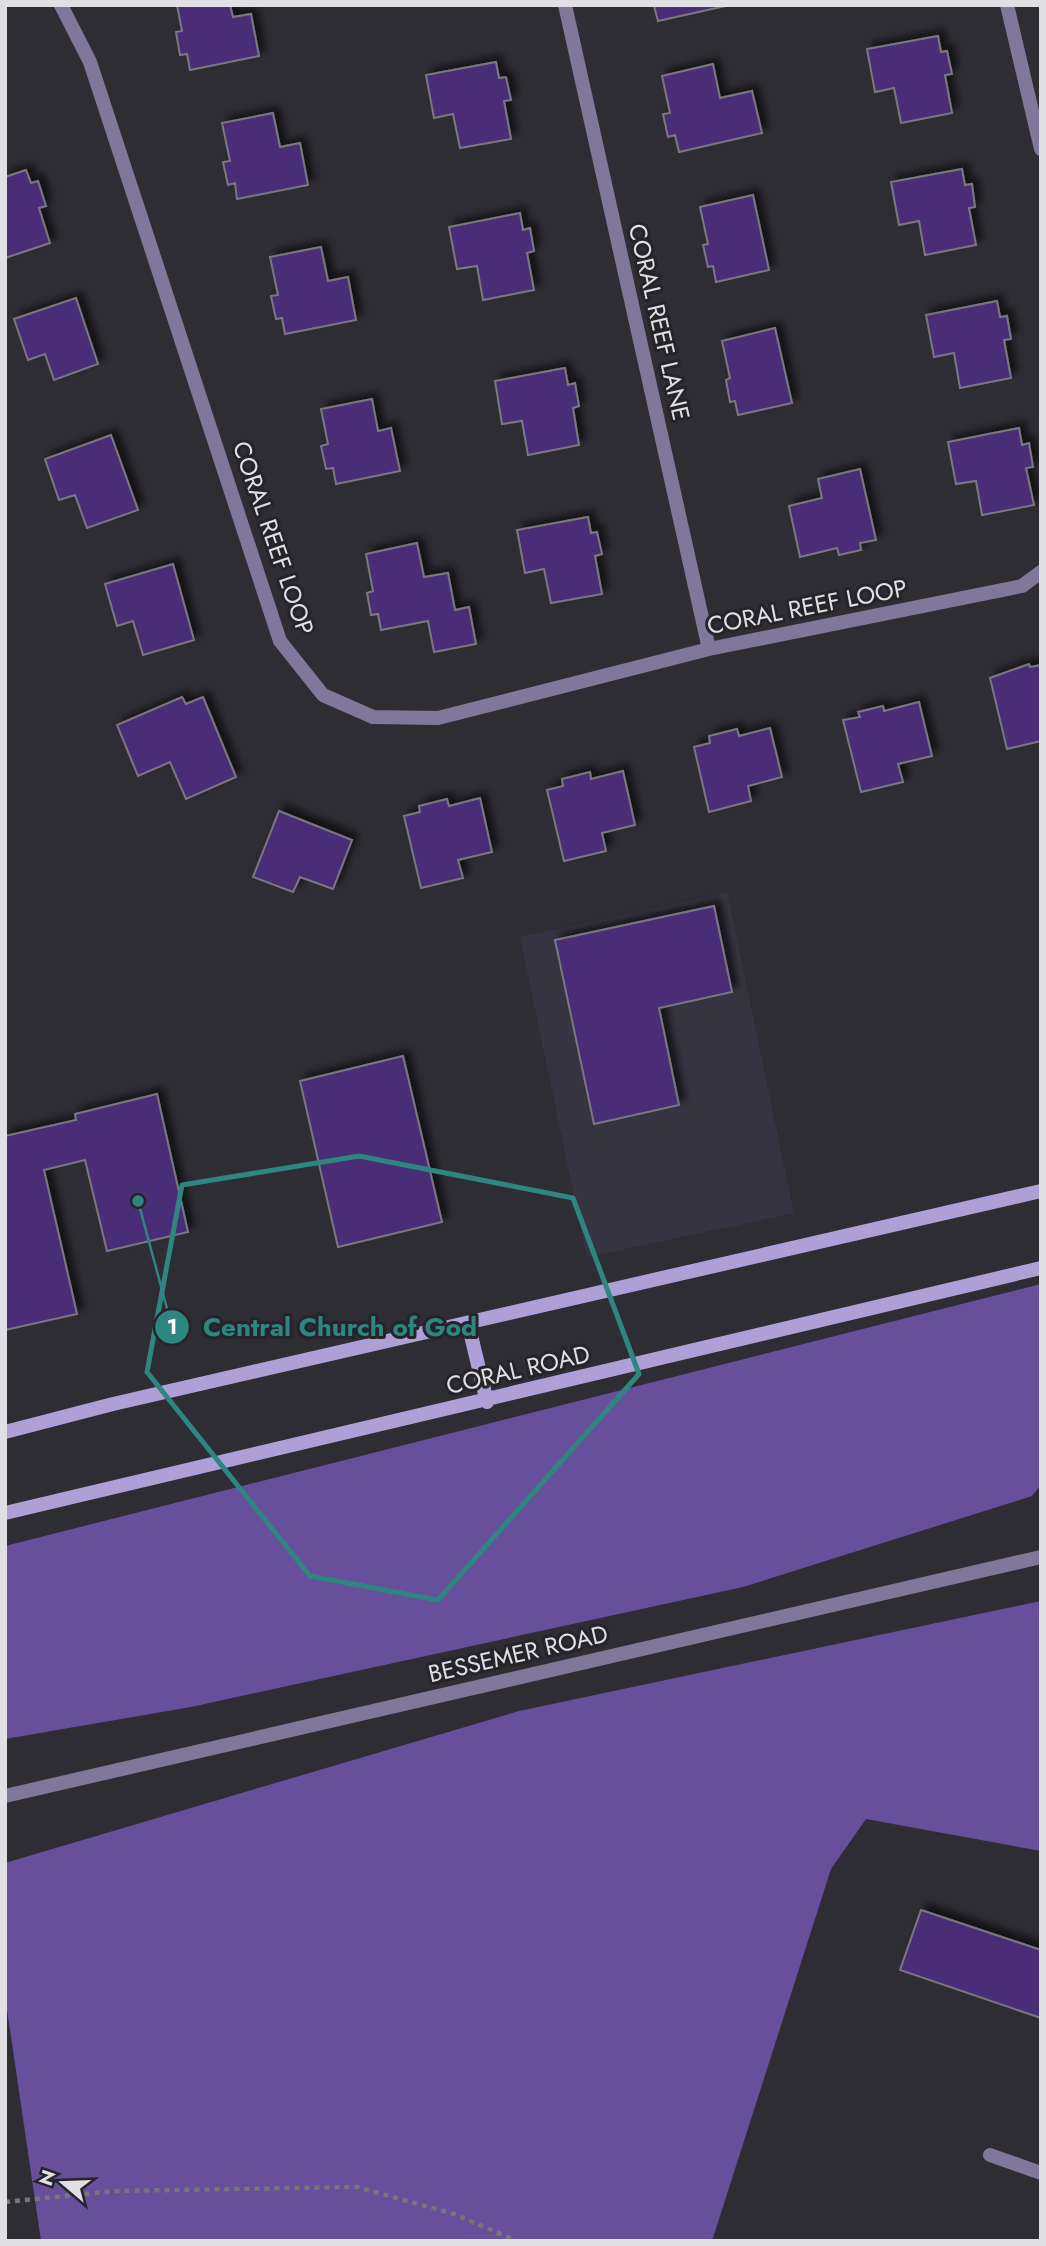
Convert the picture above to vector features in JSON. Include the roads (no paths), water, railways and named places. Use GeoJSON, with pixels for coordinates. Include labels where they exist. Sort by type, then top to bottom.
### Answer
{"type":"FeatureCollection","features":[{"type":"Feature","properties":{"kind":"main road"},"geometry":{"type":"LineString","coordinates":[[5,1432],[113,1404],[1041,1191]]}},
{"type":"Feature","properties":{"kind":"main road","name":"CORAL ROAD"},"geometry":{"type":"LineString","coordinates":[[5,1513],[487,1402],[1041,1268]]}},
{"type":"Feature","properties":{"kind":"main road"},"geometry":{"type":"LineString","coordinates":[[468,1323],[487,1402]]}},
{"type":"Feature","properties":{"kind":"street","name":"CORAL REEF LOOP"},"geometry":{"type":"LineString","coordinates":[[61,5],[90,62],[280,641],[323,695],[373,717],[439,718],[709,649],[1022,586],[1041,572]]}},
{"type":"Feature","properties":{"kind":"street","name":"CORAL REEF LANE"},"geometry":{"type":"LineString","coordinates":[[565,5],[709,649]]}},
{"type":"Feature","properties":{"kind":"street"},"geometry":{"type":"LineString","coordinates":[[1007,5],[1041,149]]}},
{"type":"Feature","properties":{"kind":"street","name":"BESSEMER ROAD"},"geometry":{"type":"LineString","coordinates":[[5,1796],[1041,1557]]}},
{"type":"Feature","properties":{"kind":"street"},"geometry":{"type":"LineString","coordinates":[[990,2155],[1041,2173]]}},
{"type":"Feature","properties":{"kind":"place","name":"Central Church of God"},"geometry":{"type":"Point","coordinates":[138,1201]}}]}
